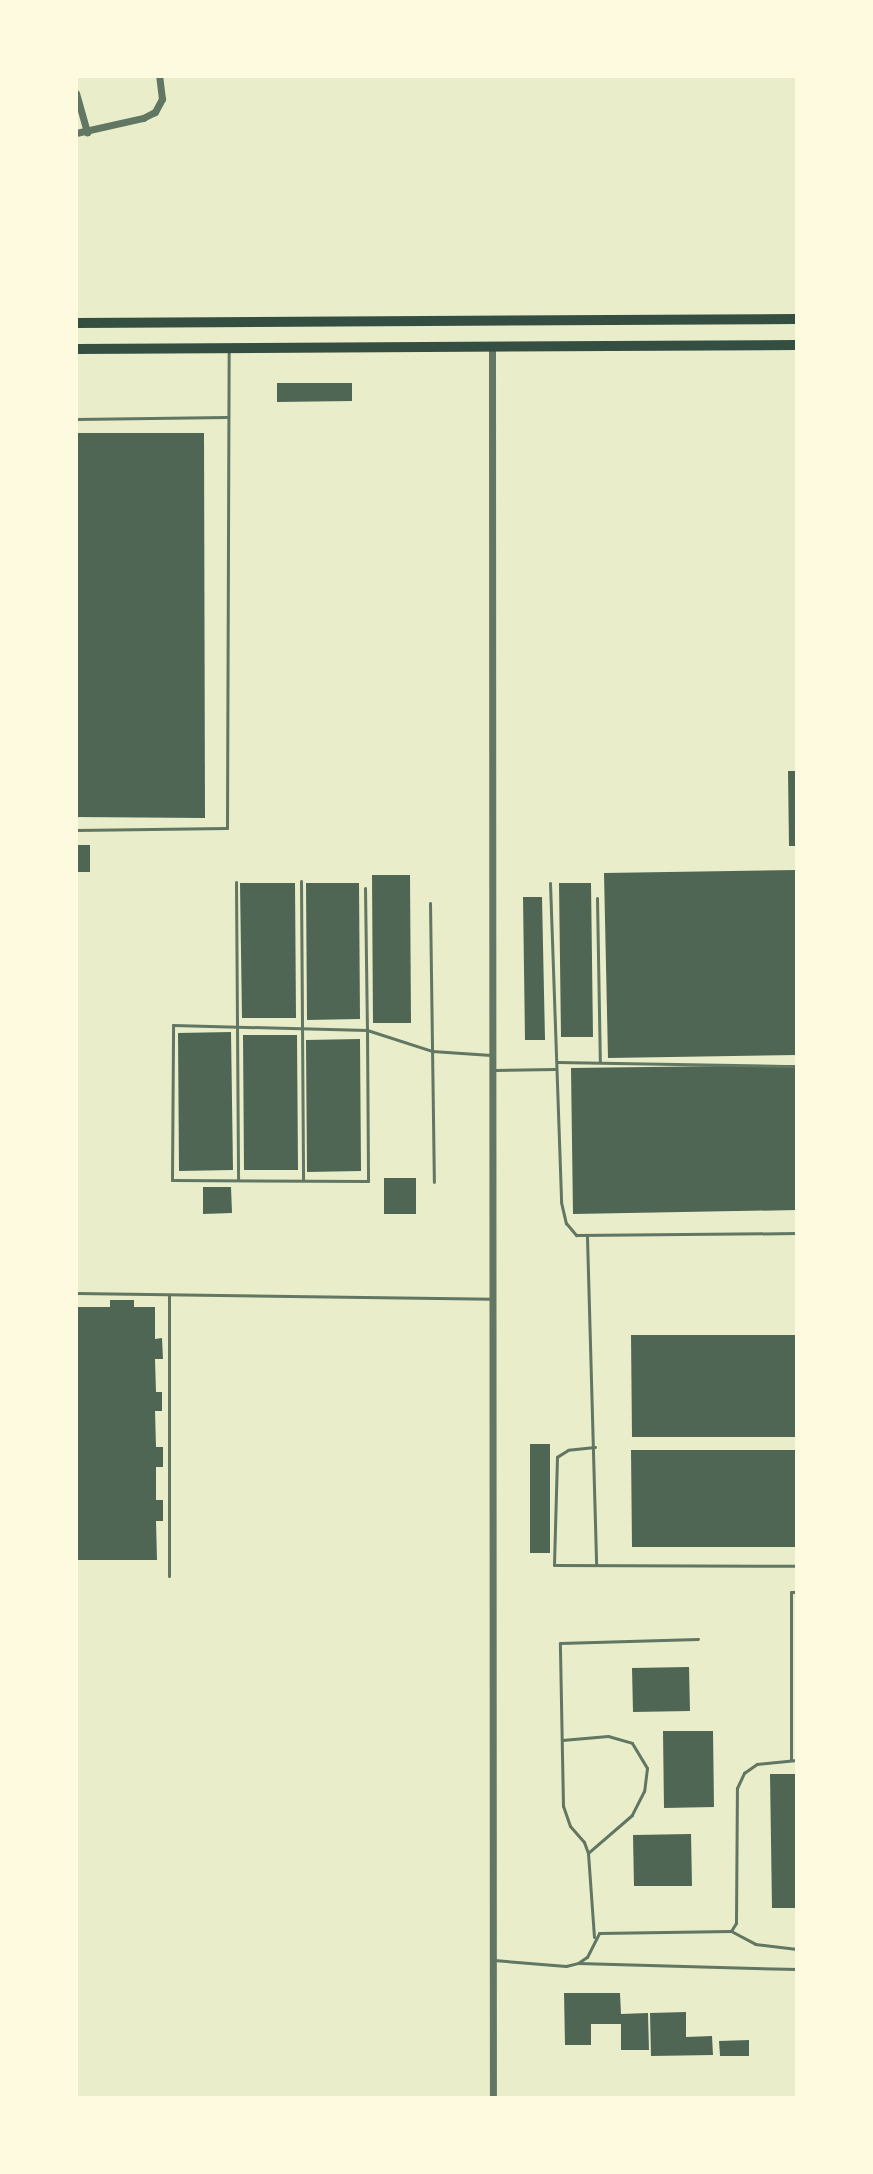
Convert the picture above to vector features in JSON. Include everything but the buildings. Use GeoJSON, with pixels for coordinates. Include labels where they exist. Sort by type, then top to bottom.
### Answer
{"type":"FeatureCollection","features":[{"type":"Feature","properties":{"kind":"main road"},"geometry":{"type":"LineString","coordinates":[[76,323],[797,319]]}},
{"type":"Feature","properties":{"kind":"main road"},"geometry":{"type":"LineString","coordinates":[[76,349],[797,345]]}},
{"type":"Feature","properties":{"kind":"street"},"geometry":{"type":"LineString","coordinates":[[76,133],[143,118],[155,112],[162,99],[159,76]]}},
{"type":"Feature","properties":{"kind":"street"},"geometry":{"type":"LineString","coordinates":[[76,93],[87,132]]}},
{"type":"Feature","properties":{"kind":"street"},"geometry":{"type":"LineString","coordinates":[[492,348],[493,2098]]}},
{"type":"Feature","properties":{"kind":"lane"},"geometry":{"type":"LineString","coordinates":[[76,830],[227,828],[229,349]]}},
{"type":"Feature","properties":{"kind":"lane"},"geometry":{"type":"LineString","coordinates":[[76,419],[227,417]]}},
{"type":"Feature","properties":{"kind":"lane"},"geometry":{"type":"LineString","coordinates":[[301,881],[303,1180]]}},
{"type":"Feature","properties":{"kind":"lane"},"geometry":{"type":"LineString","coordinates":[[236,882],[238,1180]]}},
{"type":"Feature","properties":{"kind":"lane"},"geometry":{"type":"LineString","coordinates":[[550,883],[561,1202],[566,1223],[576,1235],[797,1233]]}},
{"type":"Feature","properties":{"kind":"lane"},"geometry":{"type":"LineString","coordinates":[[365,888],[367,1030],[368,1181],[172,1180],[173,1025],[367,1030],[432,1051],[491,1055]]}},
{"type":"Feature","properties":{"kind":"lane"},"geometry":{"type":"LineString","coordinates":[[597,898],[600,1062]]}},
{"type":"Feature","properties":{"kind":"lane"},"geometry":{"type":"LineString","coordinates":[[430,903],[434,1182]]}},
{"type":"Feature","properties":{"kind":"lane"},"geometry":{"type":"LineString","coordinates":[[557,1062],[797,1066]]}},
{"type":"Feature","properties":{"kind":"lane"},"geometry":{"type":"LineString","coordinates":[[491,1070],[557,1069]]}},
{"type":"Feature","properties":{"kind":"lane"},"geometry":{"type":"LineString","coordinates":[[587,1235],[596,1565]]}},
{"type":"Feature","properties":{"kind":"lane"},"geometry":{"type":"LineString","coordinates":[[76,1293],[492,1299]]}},
{"type":"Feature","properties":{"kind":"lane"},"geometry":{"type":"LineString","coordinates":[[169,1295],[169,1576]]}},
{"type":"Feature","properties":{"kind":"lane"},"geometry":{"type":"LineString","coordinates":[[595,1447],[568,1450],[557,1457],[554,1565],[797,1566]]}},
{"type":"Feature","properties":{"kind":"lane"},"geometry":{"type":"LineString","coordinates":[[731,1931],[736,1923],[737,1788],[744,1773],[757,1764],[794,1760],[791,1592],[797,1592]]}},
{"type":"Feature","properties":{"kind":"lane"},"geometry":{"type":"LineString","coordinates":[[595,1940],[588,1853],[584,1842],[570,1826],[563,1806],[560,1643],[698,1639]]}},
{"type":"Feature","properties":{"kind":"lane"},"geometry":{"type":"LineString","coordinates":[[562,1740],[608,1736],[632,1743],[647,1768],[644,1791],[632,1815],[588,1853]]}},
{"type":"Feature","properties":{"kind":"lane"},"geometry":{"type":"LineString","coordinates":[[578,1963],[587,1957],[599,1933],[610,1932],[731,1931],[755,1944],[797,1949]]}},
{"type":"Feature","properties":{"kind":"lane"},"geometry":{"type":"LineString","coordinates":[[493,1960],[566,1966],[578,1963],[797,1969]]}}]}
